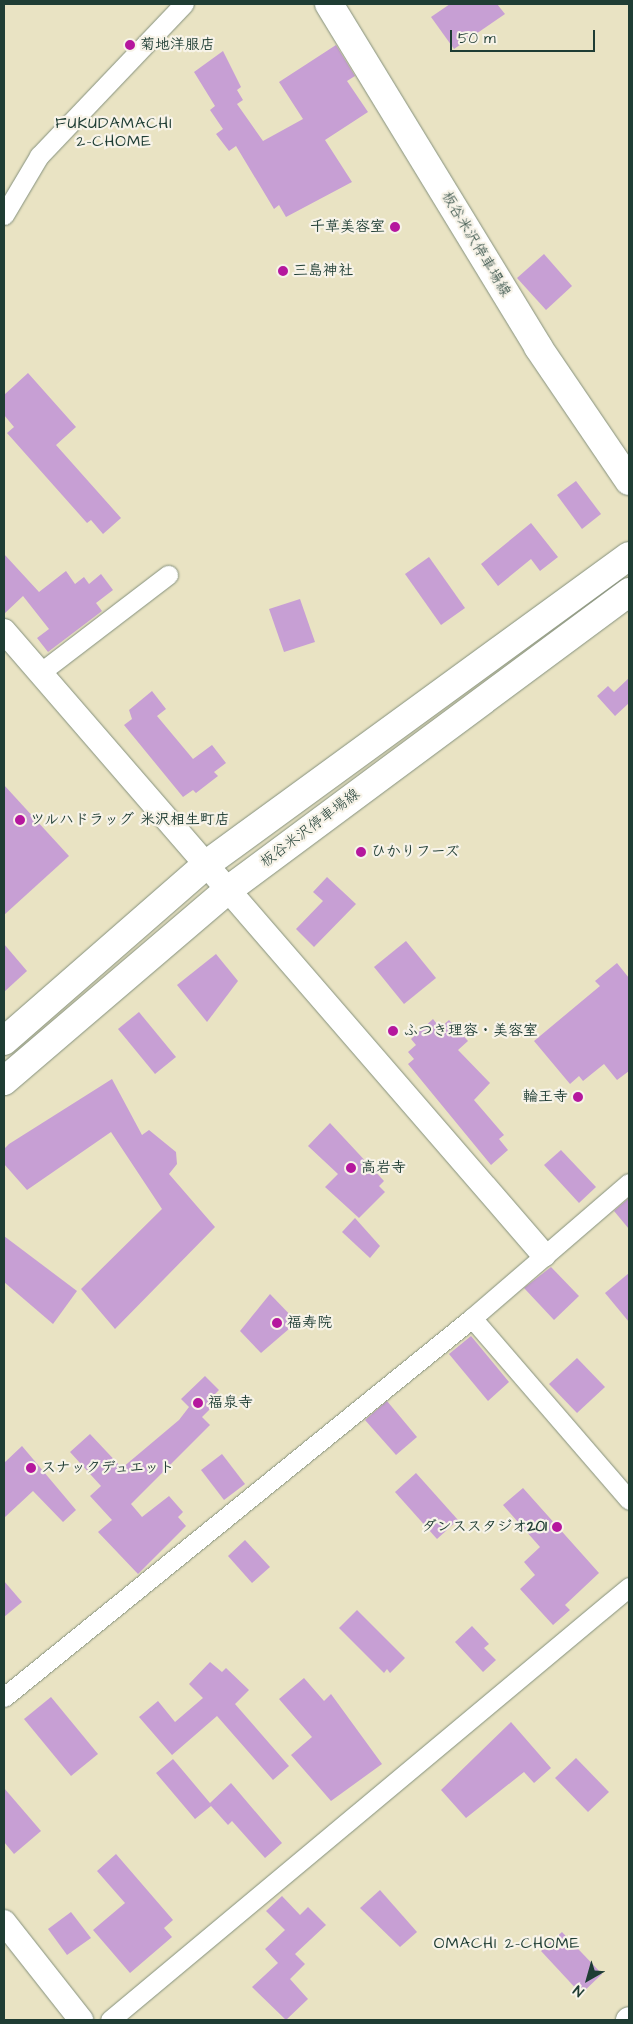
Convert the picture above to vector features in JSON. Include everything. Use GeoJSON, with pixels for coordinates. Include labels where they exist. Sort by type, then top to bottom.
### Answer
{"type":"FeatureCollection","features":[{"type":"Feature","properties":{"kind":"main road","name":"板谷米沢停車場線"},"geometry":{"type":"LineString","coordinates":[[329,4],[538,347],[629,481]]}},
{"type":"Feature","properties":{"kind":"main road","name":"板谷米沢停車場線"},"geometry":{"type":"LineString","coordinates":[[4,1041],[208,863],[629,556]]}},
{"type":"Feature","properties":{"kind":"main road","name":"板谷米沢停車場線"},"geometry":{"type":"LineString","coordinates":[[4,1081],[228,890],[629,592]]}},
{"type":"Feature","properties":{"kind":"street"},"geometry":{"type":"LineString","coordinates":[[4,215],[40,156],[184,4]]}},
{"type":"Feature","properties":{"kind":"street"},"geometry":{"type":"LineString","coordinates":[[41,672],[168,575]]}},
{"type":"Feature","properties":{"kind":"street"},"geometry":{"type":"LineString","coordinates":[[4,631],[208,863],[228,890],[544,1255]]}},
{"type":"Feature","properties":{"kind":"street"},"geometry":{"type":"LineString","coordinates":[[4,1697],[472,1318],[629,1183]]}},
{"type":"Feature","properties":{"kind":"street"},"geometry":{"type":"LineString","coordinates":[[472,1318],[629,1500]]}},
{"type":"Feature","properties":{"kind":"street"},"geometry":{"type":"LineString","coordinates":[[110,2020],[629,1587]]}},
{"type":"Feature","properties":{"kind":"street"},"geometry":{"type":"LineString","coordinates":[[4,1922],[81,2020]]}},
{"type":"Feature","properties":{"kind":"building"},"geometry":{"type":"Polygon","coordinates":[[[450,4],[497,4],[505,14],[454,49],[431,17],[450,4]]]}},
{"type":"Feature","properties":{"kind":"building"},"geometry":{"type":"Polygon","coordinates":[[[336,45],[355,76],[347,81],[368,112],[325,140],[352,182],[286,217],[279,205],[274,209],[236,146],[229,151],[216,134],[223,129],[210,110],[215,106],[194,72],[223,51],[241,87],[237,90],[243,100],[237,104],[263,141],[303,119],[279,82],[336,45]]]}},
{"type":"Feature","properties":{"kind":"building"},"geometry":{"type":"Polygon","coordinates":[[[544,254],[572,286],[546,310],[517,278],[544,254]]]}},
{"type":"Feature","properties":{"kind":"building"},"geometry":{"type":"Polygon","coordinates":[[[28,373],[76,427],[56,445],[121,518],[103,534],[91,520],[87,523],[7,433],[14,427],[4,415],[4,395],[28,373]]]}},
{"type":"Feature","properties":{"kind":"building"},"geometry":{"type":"Polygon","coordinates":[[[576,481],[601,514],[582,529],[557,495],[576,481]]]}},
{"type":"Feature","properties":{"kind":"building"},"geometry":{"type":"Polygon","coordinates":[[[531,523],[558,557],[540,571],[531,559],[498,586],[481,564],[531,523]]]}},
{"type":"Feature","properties":{"kind":"building"},"geometry":{"type":"Polygon","coordinates":[[[4,554],[39,592],[66,571],[75,584],[84,577],[89,584],[101,574],[113,590],[96,603],[102,611],[48,652],[37,638],[49,629],[23,596],[4,614],[4,554]]]}},
{"type":"Feature","properties":{"kind":"building"},"geometry":{"type":"Polygon","coordinates":[[[429,557],[465,608],[441,625],[405,574],[429,557]]]}},
{"type":"Feature","properties":{"kind":"building"},"geometry":{"type":"Polygon","coordinates":[[[300,599],[315,642],[284,652],[269,609],[300,599]]]}},
{"type":"Feature","properties":{"kind":"building"},"geometry":{"type":"Polygon","coordinates":[[[629,678],[629,703],[615,716],[597,696],[608,686],[614,692],[629,678]]]}},
{"type":"Feature","properties":{"kind":"building"},"geometry":{"type":"Polygon","coordinates":[[[152,691],[166,709],[157,716],[193,759],[212,745],[226,763],[214,772],[218,776],[196,793],[193,790],[183,797],[124,725],[132,719],[129,710],[152,691]]]}},
{"type":"Feature","properties":{"kind":"building","name":"ツルハドラッグ 米沢相生町店"},"geometry":{"type":"Polygon","coordinates":[[[4,785],[69,856],[4,915],[4,785]]]}},
{"type":"Feature","properties":{"kind":"building"},"geometry":{"type":"Polygon","coordinates":[[[327,877],[356,904],[314,947],[296,929],[323,901],[313,892],[327,877]]]}},
{"type":"Feature","properties":{"kind":"building"},"geometry":{"type":"Polygon","coordinates":[[[406,941],[436,978],[404,1004],[374,967],[406,941]]]}},
{"type":"Feature","properties":{"kind":"building"},"geometry":{"type":"Polygon","coordinates":[[[4,944],[27,971],[4,992],[4,944]]]}},
{"type":"Feature","properties":{"kind":"building"},"geometry":{"type":"Polygon","coordinates":[[[216,954],[238,981],[207,1022],[177,985],[216,954]]]}},
{"type":"Feature","properties":{"kind":"building"},"geometry":{"type":"Polygon","coordinates":[[[617,963],[629,978],[629,1071],[617,1080],[604,1064],[583,1081],[579,1076],[570,1084],[534,1041],[600,986],[595,981],[617,963]]]}},
{"type":"Feature","properties":{"kind":"building"},"geometry":{"type":"Polygon","coordinates":[[[139,1012],[176,1057],[155,1074],[118,1029],[139,1012]]]}},
{"type":"Feature","properties":{"kind":"building"},"geometry":{"type":"Polygon","coordinates":[[[433,1019],[440,1028],[449,1020],[468,1041],[458,1050],[490,1083],[474,1100],[504,1135],[499,1139],[508,1150],[491,1165],[408,1064],[414,1059],[408,1052],[416,1045],[411,1039],[433,1019]]]}},
{"type":"Feature","properties":{"kind":"building"},"geometry":{"type":"Polygon","coordinates":[[[112,1079],[142,1135],[149,1130],[176,1152],[177,1164],[169,1174],[215,1227],[115,1329],[81,1289],[162,1209],[111,1132],[27,1190],[4,1164],[4,1149],[9,1144],[112,1079]]]}},
{"type":"Feature","properties":{"kind":"building","name":"高岩寺"},"geometry":{"type":"Polygon","coordinates":[[[330,1123],[384,1181],[379,1186],[385,1192],[359,1218],[325,1187],[338,1174],[308,1146],[330,1123]]]}},
{"type":"Feature","properties":{"kind":"building"},"geometry":{"type":"Polygon","coordinates":[[[561,1150],[596,1187],[579,1203],[544,1165],[561,1150]]]}},
{"type":"Feature","properties":{"kind":"building"},"geometry":{"type":"Polygon","coordinates":[[[629,1198],[629,1229],[614,1211],[629,1198]]]}},
{"type":"Feature","properties":{"kind":"building"},"geometry":{"type":"Polygon","coordinates":[[[355,1218],[380,1246],[370,1258],[342,1232],[355,1218]]]}},
{"type":"Feature","properties":{"kind":"building"},"geometry":{"type":"Polygon","coordinates":[[[4,1236],[77,1291],[53,1324],[4,1282],[4,1236]]]}},
{"type":"Feature","properties":{"kind":"building"},"geometry":{"type":"Polygon","coordinates":[[[551,1267],[579,1296],[554,1320],[524,1288],[551,1267]]]}},
{"type":"Feature","properties":{"kind":"building"},"geometry":{"type":"Polygon","coordinates":[[[629,1273],[629,1322],[605,1293],[629,1273]]]}},
{"type":"Feature","properties":{"kind":"building","name":"福寿院"},"geometry":{"type":"Polygon","coordinates":[[[270,1294],[297,1322],[261,1353],[240,1331],[270,1294]]]}},
{"type":"Feature","properties":{"kind":"building"},"geometry":{"type":"Polygon","coordinates":[[[471,1336],[509,1382],[488,1401],[449,1354],[471,1336]]]}},
{"type":"Feature","properties":{"kind":"building"},"geometry":{"type":"Polygon","coordinates":[[[577,1358],[605,1387],[577,1413],[549,1384],[577,1358]]]}},
{"type":"Feature","properties":{"kind":"building"},"geometry":{"type":"Polygon","coordinates":[[[205,1376],[219,1390],[208,1401],[213,1406],[202,1417],[210,1425],[131,1504],[142,1517],[169,1496],[183,1512],[178,1517],[186,1526],[138,1574],[98,1532],[112,1520],[90,1496],[101,1486],[70,1452],[90,1434],[122,1468],[179,1420],[189,1407],[181,1399],[205,1376]]]}},
{"type":"Feature","properties":{"kind":"building"},"geometry":{"type":"Polygon","coordinates":[[[387,1401],[417,1437],[396,1455],[365,1420],[387,1401]]]}},
{"type":"Feature","properties":{"kind":"building"},"geometry":{"type":"Polygon","coordinates":[[[22,1446],[76,1510],[63,1522],[33,1491],[4,1518],[4,1463],[22,1446]]]}},
{"type":"Feature","properties":{"kind":"building"},"geometry":{"type":"Polygon","coordinates":[[[222,1454],[245,1484],[224,1500],[201,1470],[222,1454]]]}},
{"type":"Feature","properties":{"kind":"building"},"geometry":{"type":"Polygon","coordinates":[[[416,1473],[458,1520],[437,1539],[395,1492],[416,1473]]]}},
{"type":"Feature","properties":{"kind":"building"},"geometry":{"type":"Polygon","coordinates":[[[523,1488],[599,1573],[565,1605],[570,1610],[553,1625],[520,1589],[535,1575],[524,1562],[540,1547],[503,1505],[523,1488]]]}},
{"type":"Feature","properties":{"kind":"building"},"geometry":{"type":"Polygon","coordinates":[[[245,1540],[270,1567],[252,1583],[228,1556],[245,1540]]]}},
{"type":"Feature","properties":{"kind":"building"},"geometry":{"type":"Polygon","coordinates":[[[4,1581],[22,1602],[4,1617],[4,1581]]]}},
{"type":"Feature","properties":{"kind":"building"},"geometry":{"type":"Polygon","coordinates":[[[357,1610],[405,1658],[390,1673],[387,1669],[384,1673],[339,1628],[357,1610]]]}},
{"type":"Feature","properties":{"kind":"building"},"geometry":{"type":"Polygon","coordinates":[[[472,1626],[489,1644],[484,1648],[496,1660],[483,1672],[455,1642],[472,1626]]]}},
{"type":"Feature","properties":{"kind":"building"},"geometry":{"type":"Polygon","coordinates":[[[210,1662],[222,1672],[226,1668],[249,1690],[235,1704],[289,1766],[273,1780],[217,1716],[172,1755],[139,1717],[158,1701],[175,1722],[203,1698],[189,1684],[210,1662]]]}},
{"type":"Feature","properties":{"kind":"building"},"geometry":{"type":"Polygon","coordinates":[[[304,1678],[324,1701],[331,1694],[382,1764],[331,1801],[291,1755],[312,1737],[279,1699],[304,1678]]]}},
{"type":"Feature","properties":{"kind":"building"},"geometry":{"type":"Polygon","coordinates":[[[51,1697],[98,1754],[71,1776],[24,1719],[51,1697]]]}},
{"type":"Feature","properties":{"kind":"building"},"geometry":{"type":"Polygon","coordinates":[[[511,1722],[551,1768],[534,1783],[524,1772],[466,1818],[441,1790],[511,1722]]]}},
{"type":"Feature","properties":{"kind":"building"},"geometry":{"type":"Polygon","coordinates":[[[576,1758],[609,1792],[588,1812],[555,1778],[576,1758]]]}},
{"type":"Feature","properties":{"kind":"building"},"geometry":{"type":"Polygon","coordinates":[[[173,1759],[210,1803],[231,1783],[282,1843],[265,1858],[232,1821],[228,1825],[211,1806],[195,1819],[156,1773],[173,1759]]]}},
{"type":"Feature","properties":{"kind":"building"},"geometry":{"type":"Polygon","coordinates":[[[4,1788],[41,1831],[14,1854],[4,1842],[4,1788]]]}},
{"type":"Feature","properties":{"kind":"building"},"geometry":{"type":"Polygon","coordinates":[[[116,1854],[173,1920],[164,1928],[172,1937],[130,1973],[93,1930],[125,1903],[97,1871],[116,1854]]]}},
{"type":"Feature","properties":{"kind":"building"},"geometry":{"type":"Polygon","coordinates":[[[380,1890],[417,1932],[400,1947],[360,1908],[380,1890]]]}},
{"type":"Feature","properties":{"kind":"building"},"geometry":{"type":"Polygon","coordinates":[[[282,1896],[300,1915],[308,1907],[326,1925],[295,1954],[305,1964],[290,1979],[308,1999],[286,2020],[252,1987],[278,1963],[265,1949],[285,1930],[266,1911],[282,1896]]]}},
{"type":"Feature","properties":{"kind":"building"},"geometry":{"type":"Polygon","coordinates":[[[71,1912],[91,1938],[67,1955],[48,1929],[71,1912]]]}},
{"type":"Feature","properties":{"kind":"building"},"geometry":{"type":"Polygon","coordinates":[[[562,1932],[602,1974],[581,1994],[541,1951],[562,1932]]]}},
{"type":"Feature","properties":{"kind":"place","name":"菊地洋服店"},"geometry":{"type":"Point","coordinates":[130,45]}},
{"type":"Feature","properties":{"kind":"place","name":"千草美容室"},"geometry":{"type":"Point","coordinates":[395,227]}},
{"type":"Feature","properties":{"kind":"place","name":"三島神社"},"geometry":{"type":"Point","coordinates":[283,271]}},
{"type":"Feature","properties":{"kind":"place","name":"ツルハドラッグ 米沢相生町店"},"geometry":{"type":"Point","coordinates":[20,820]}},
{"type":"Feature","properties":{"kind":"place","name":"ひかりフーズ"},"geometry":{"type":"Point","coordinates":[361,852]}},
{"type":"Feature","properties":{"kind":"place","name":"ふつき理容・美容室"},"geometry":{"type":"Point","coordinates":[393,1031]}},
{"type":"Feature","properties":{"kind":"place","name":"輪王寺"},"geometry":{"type":"Point","coordinates":[578,1097]}},
{"type":"Feature","properties":{"kind":"place","name":"高岩寺"},"geometry":{"type":"Point","coordinates":[351,1168]}},
{"type":"Feature","properties":{"kind":"place","name":"福寿院"},"geometry":{"type":"Point","coordinates":[277,1323]}},
{"type":"Feature","properties":{"kind":"place","name":"福泉寺"},"geometry":{"type":"Point","coordinates":[198,1403]}},
{"type":"Feature","properties":{"kind":"place","name":"スナックデュエット"},"geometry":{"type":"Point","coordinates":[31,1468]}},
{"type":"Feature","properties":{"kind":"place","name":"ダンススタジオ201"},"geometry":{"type":"Point","coordinates":[557,1527]}},
{"type":"Feature","properties":{"kind":"district","name":"FUKUDAMACHI 2-CHOME"},"geometry":{"type":"Point","coordinates":[114,132]}},
{"type":"Feature","properties":{"kind":"district","name":"OMACHI 2-CHOME"},"geometry":{"type":"Point","coordinates":[507,1943]}}]}
